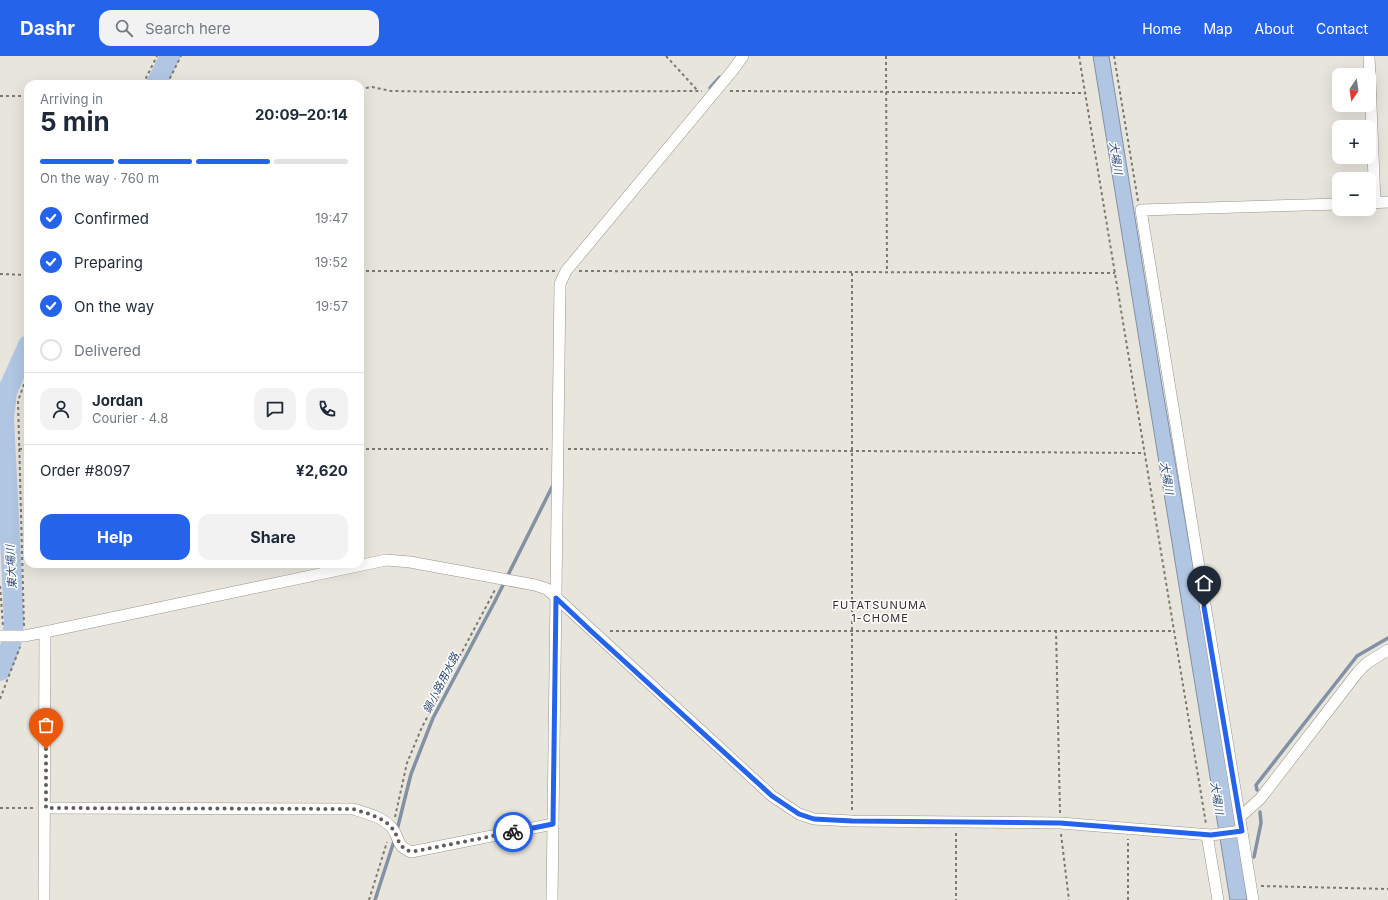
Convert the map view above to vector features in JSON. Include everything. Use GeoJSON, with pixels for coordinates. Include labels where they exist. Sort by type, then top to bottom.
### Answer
{"type":"FeatureCollection","features":[{"type":"Feature","properties":{"kind":"street"},"geometry":{"type":"LineString","coordinates":[[552,900],[560,284],[566,271],[725,81],[743,56]]}},
{"type":"Feature","properties":{"kind":"street"},"geometry":{"type":"LineString","coordinates":[[1369,56],[1371,172]]}},
{"type":"Feature","properties":{"kind":"street"},"geometry":{"type":"LineString","coordinates":[[1376,203],[1388,202]]}},
{"type":"Feature","properties":{"kind":"street"},"geometry":{"type":"LineString","coordinates":[[1253,900],[1240,831],[1241,816],[1198,569],[1141,210],[1332,204]]}},
{"type":"Feature","properties":{"kind":"street"},"geometry":{"type":"LineString","coordinates":[[364,565],[386,560],[410,562],[535,585],[547,590],[730,759],[787,807],[814,819],[852,821],[1060,823],[1209,835],[1240,831]]}},
{"type":"Feature","properties":{"kind":"street"},"geometry":{"type":"LineString","coordinates":[[3,636],[22,636],[45,632],[348,568]]}},
{"type":"Feature","properties":{"kind":"street"},"geometry":{"type":"LineString","coordinates":[[44,900],[46,808],[45,632]]}},
{"type":"Feature","properties":{"kind":"street"},"geometry":{"type":"LineString","coordinates":[[1241,816],[1260,799],[1358,672],[1367,663],[1388,650]]}},
{"type":"Feature","properties":{"kind":"street"},"geometry":{"type":"LineString","coordinates":[[46,808],[353,809],[376,817],[392,828],[402,848],[411,852],[553,824]]}},
{"type":"Feature","properties":{"kind":"street"},"geometry":{"type":"LineString","coordinates":[[1209,835],[1218,900]]}},
{"type":"Feature","properties":{"kind":"path"},"geometry":{"type":"LineString","coordinates":[[146,80],[157,56]]}},
{"type":"Feature","properties":{"kind":"path"},"geometry":{"type":"LineString","coordinates":[[169,80],[181,56]]}},
{"type":"Feature","properties":{"kind":"path"},"geometry":{"type":"LineString","coordinates":[[666,56],[698,91]]}},
{"type":"Feature","properties":{"kind":"path"},"geometry":{"type":"LineString","coordinates":[[886,56],[887,272]]}},
{"type":"Feature","properties":{"kind":"path"},"geometry":{"type":"LineString","coordinates":[[1079,56],[1209,835]]}},
{"type":"Feature","properties":{"kind":"path"},"geometry":{"type":"LineString","coordinates":[[1114,56],[1141,210]]}},
{"type":"Feature","properties":{"kind":"path"},"geometry":{"type":"LineString","coordinates":[[0,96],[24,96]]}},
{"type":"Feature","properties":{"kind":"path"},"geometry":{"type":"LineString","coordinates":[[364,270],[1114,272]]}},
{"type":"Feature","properties":{"kind":"path"},"geometry":{"type":"LineString","coordinates":[[852,271],[852,821]]}},
{"type":"Feature","properties":{"kind":"path"},"geometry":{"type":"LineString","coordinates":[[0,274],[24,275]]}},
{"type":"Feature","properties":{"kind":"path"},"geometry":{"type":"LineString","coordinates":[[0,699],[22,636],[18,401],[24,384]]}},
{"type":"Feature","properties":{"kind":"path"},"geometry":{"type":"LineString","coordinates":[[19,449],[24,449]]}},
{"type":"Feature","properties":{"kind":"path"},"geometry":{"type":"LineString","coordinates":[[364,449],[1145,453]]}},
{"type":"Feature","properties":{"kind":"path"},"geometry":{"type":"LineString","coordinates":[[369,900],[392,828],[407,763],[422,727],[501,579]]}},
{"type":"Feature","properties":{"kind":"path"},"geometry":{"type":"LineString","coordinates":[[0,586],[4,620],[3,636]]}},
{"type":"Feature","properties":{"kind":"path"},"geometry":{"type":"LineString","coordinates":[[1056,630],[1060,823],[1069,900]]}},
{"type":"Feature","properties":{"kind":"path"},"geometry":{"type":"LineString","coordinates":[[591,631],[1174,631]]}},
{"type":"Feature","properties":{"kind":"path"},"geometry":{"type":"LineString","coordinates":[[0,808],[46,808]]}},
{"type":"Feature","properties":{"kind":"path"},"geometry":{"type":"LineString","coordinates":[[956,822],[956,900]]}},
{"type":"Feature","properties":{"kind":"path"},"geometry":{"type":"LineString","coordinates":[[1128,828],[1128,900]]}},
{"type":"Feature","properties":{"kind":"path"},"geometry":{"type":"LineString","coordinates":[[1250,885],[1388,889]]}},
{"type":"Feature","properties":{"kind":"water","name":"大場川"},"geometry":{"type":"Polygon","coordinates":[[[1093,56],[1109,56],[1163,392],[1235,809],[1247,900],[1230,900],[1093,56]]]}},
{"type":"Feature","properties":{"kind":"waterway","name":"東大場川"},"geometry":{"type":"LineString","coordinates":[[158,80],[170,56]]}},
{"type":"Feature","properties":{"kind":"waterway","name":"鍋小路用水路"},"geometry":{"type":"LineString","coordinates":[[710,88],[720,77]]}},
{"type":"Feature","properties":{"kind":"waterway","name":"東大場川"},"geometry":{"type":"LineString","coordinates":[[0,671],[11,645],[14,622],[4,418],[7,392],[24,354]]}},
{"type":"Feature","properties":{"kind":"waterway","name":"鍋小路用水路"},"geometry":{"type":"LineString","coordinates":[[397,830],[411,774],[433,718],[494,603],[552,487]]}},
{"type":"Feature","properties":{"kind":"waterway"},"geometry":{"type":"LineString","coordinates":[[1257,790],[1256,785],[1357,656],[1388,638]]}},
{"type":"Feature","properties":{"kind":"waterway"},"geometry":{"type":"LineString","coordinates":[[1254,857],[1261,823],[1260,812]]}},
{"type":"Feature","properties":{"kind":"waterway","name":"鍋小路用水路"},"geometry":{"type":"LineString","coordinates":[[375,900],[395,838]]}},
{"type":"Feature","properties":{"kind":"way so far"},"geometry":{"type":"LineString","coordinates":[[46,749],[46,808],[353,809],[376,817],[392,828],[402,848],[411,852],[425,851],[513,832]]}},
{"type":"Feature","properties":{"kind":"district","name":"FUTATSUNUMA 1-CHOME"},"geometry":{"type":"Point","coordinates":[880,611]}},
{"type":"Feature","properties":{"kind":"route"},"geometry":{"type":"LineString","coordinates":[[513,832],[553,824],[556,598],[772,796],[799,814],[814,819],[852,821],[1060,823],[1211,835],[1242,831],[1241,816],[1204,607]]}}]}
